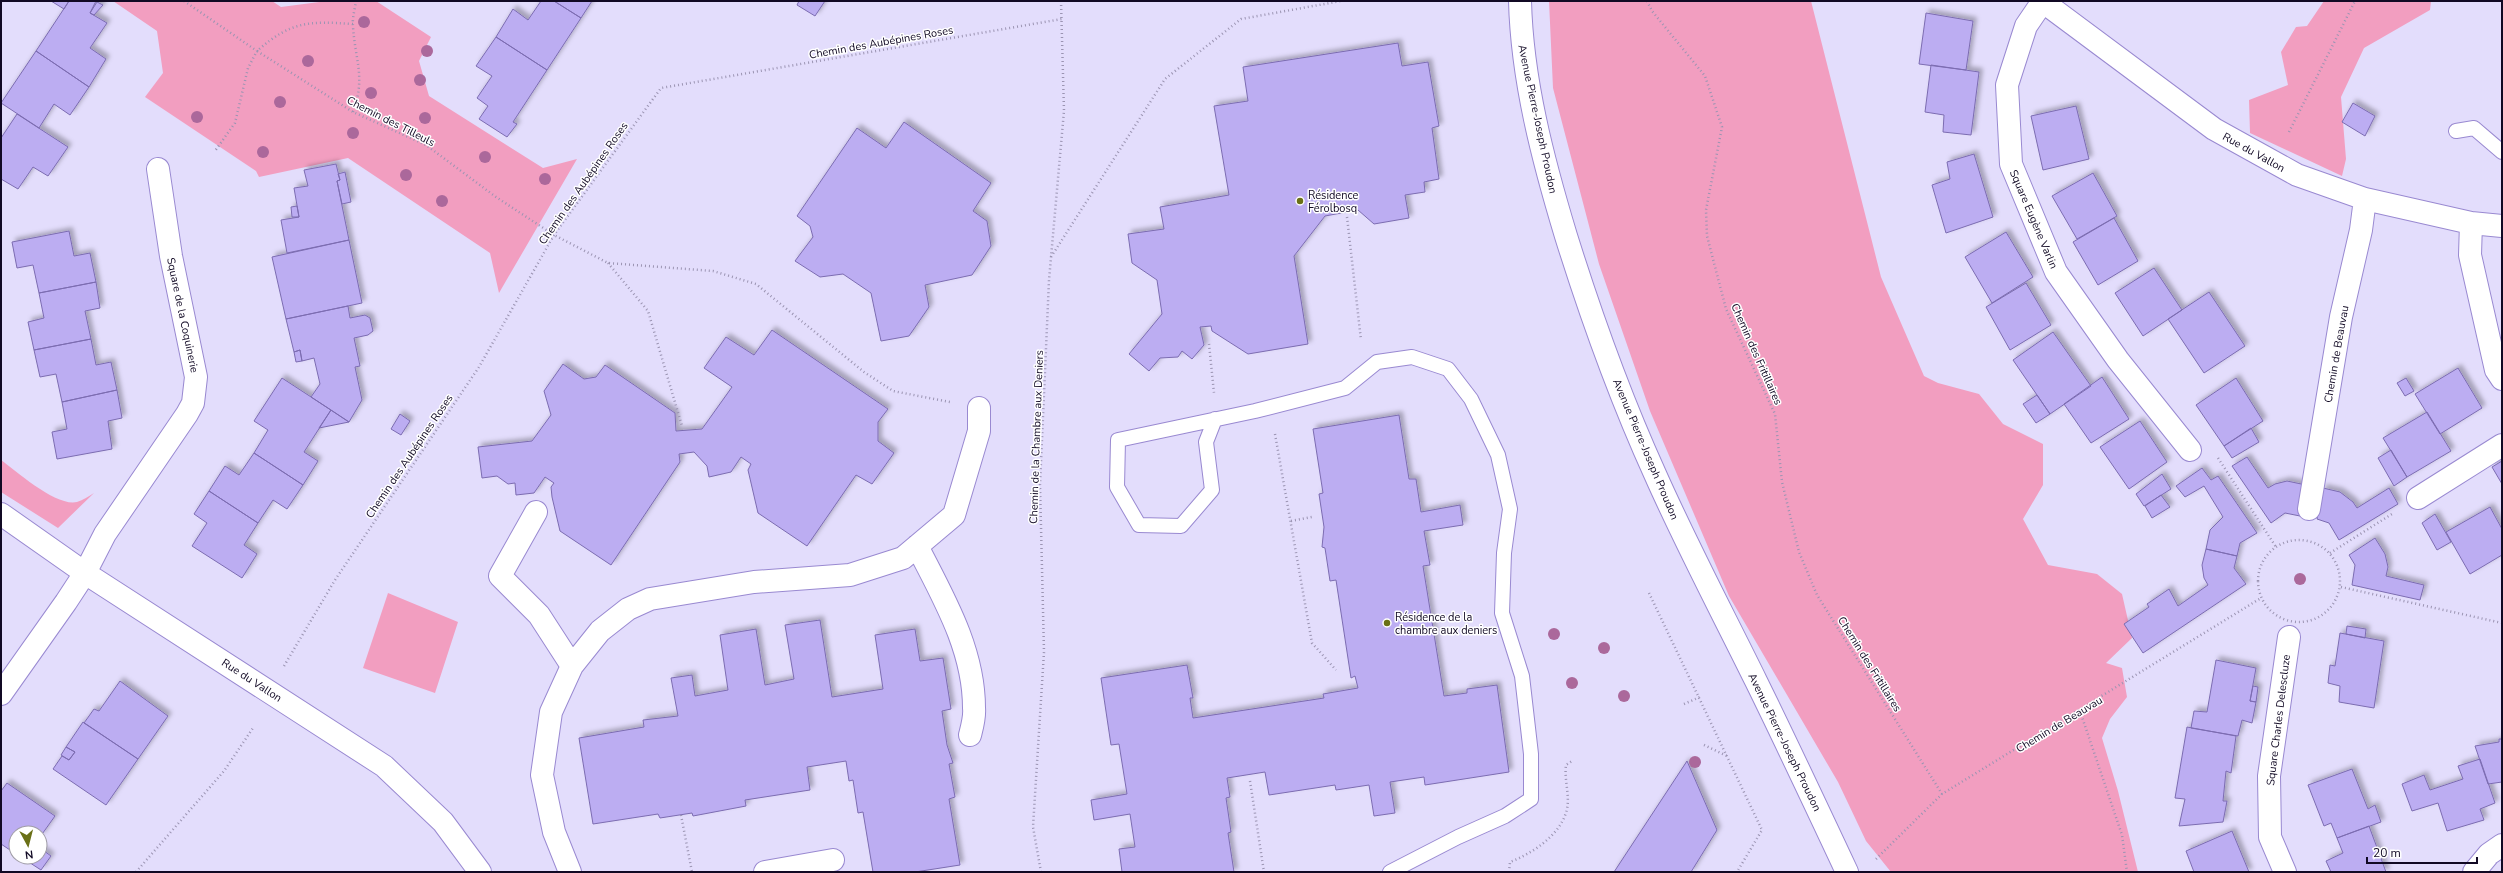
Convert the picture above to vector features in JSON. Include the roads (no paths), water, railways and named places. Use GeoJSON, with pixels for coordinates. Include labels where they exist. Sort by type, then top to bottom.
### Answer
{"type":"FeatureCollection","features":[{"type":"Feature","properties":{"kind":"street","name":"Avenue Pierre-Joseph Proudon"},"geometry":{"type":"LineString","coordinates":[[1520,1],[1521,42],[1547,171],[1580,280],[1616,381],[1654,472],[1691,552],[1756,681],[1847,872]]}},
{"type":"Feature","properties":{"kind":"street","name":"Rue du Vallon"},"geometry":{"type":"LineString","coordinates":[[2042,1],[2214,129],[2297,175],[2365,199],[2471,223],[2502,226]]}},
{"type":"Feature","properties":{"kind":"street","name":"Square Eugène Varlin"},"geometry":{"type":"LineString","coordinates":[[2042,1],[2026,26],[2007,85],[2011,164],[2056,272],[2118,360],[2190,450]]}},
{"type":"Feature","properties":{"kind":"street","name":"Square de la Coquinerie"},"geometry":{"type":"LineString","coordinates":[[1,694],[85,573],[105,534],[187,414],[195,391],[194,364],[171,256],[158,170]]}},
{"type":"Feature","properties":{"kind":"street","name":"Chemin de Beauvau"},"geometry":{"type":"LineString","coordinates":[[2309,509],[2341,317],[2361,230],[2365,199]]}},
{"type":"Feature","properties":{"kind":"street"},"geometry":{"type":"LineString","coordinates":[[2471,223],[2470,255],[2496,370],[2502,379]]}},
{"type":"Feature","properties":{"kind":"street"},"geometry":{"type":"LineString","coordinates":[[570,872],[554,832],[542,775],[551,712],[572,666],[600,631],[628,609],[650,599],[754,582],[850,575],[903,558],[954,515],[979,431],[979,408]]}},
{"type":"Feature","properties":{"kind":"street"},"geometry":{"type":"LineString","coordinates":[[2418,498],[2502,445]]}},
{"type":"Feature","properties":{"kind":"street"},"geometry":{"type":"LineString","coordinates":[[536,512],[500,576],[539,615],[572,666]]}},
{"type":"Feature","properties":{"kind":"street","name":"Rue du Vallon"},"geometry":{"type":"LineString","coordinates":[[1,514],[85,573],[384,766],[443,822],[480,872]]}},
{"type":"Feature","properties":{"kind":"street"},"geometry":{"type":"LineString","coordinates":[[917,546],[948,607],[966,649],[974,708],[970,735]]}},
{"type":"Feature","properties":{"kind":"street","name":"Square Charles Delescluze"},"geometry":{"type":"LineString","coordinates":[[2285,872],[2270,837],[2269,776],[2290,630]]}},
{"type":"Feature","properties":{"kind":"street"},"geometry":{"type":"LineString","coordinates":[[2474,872],[2489,854],[2502,845]]}},
{"type":"Feature","properties":{"kind":"street"},"geometry":{"type":"LineString","coordinates":[[765,872],[833,860]]}},
{"type":"Feature","properties":{"kind":"lane"},"geometry":{"type":"LineString","coordinates":[[2456,132],[2474,128],[2502,152]]}},
{"type":"Feature","properties":{"kind":"lane"},"geometry":{"type":"LineString","coordinates":[[1215,420],[1206,442],[1212,490],[1181,526],[1139,525],[1117,487],[1118,440],[1270,408],[1345,388],[1377,362],[1412,357],[1448,369],[1471,399],[1498,455],[1510,509],[1504,553],[1502,613],[1522,676],[1531,754],[1531,798],[1505,816],[1458,837],[1390,872]]}},
{"type":"Feature","properties":{"kind":"place","name":"Résidence Férolbosq"},"geometry":{"type":"Point","coordinates":[1300,201]}},
{"type":"Feature","properties":{"kind":"place","name":"Résidence de la chambre aux deniers"},"geometry":{"type":"Point","coordinates":[1387,623]}}]}
